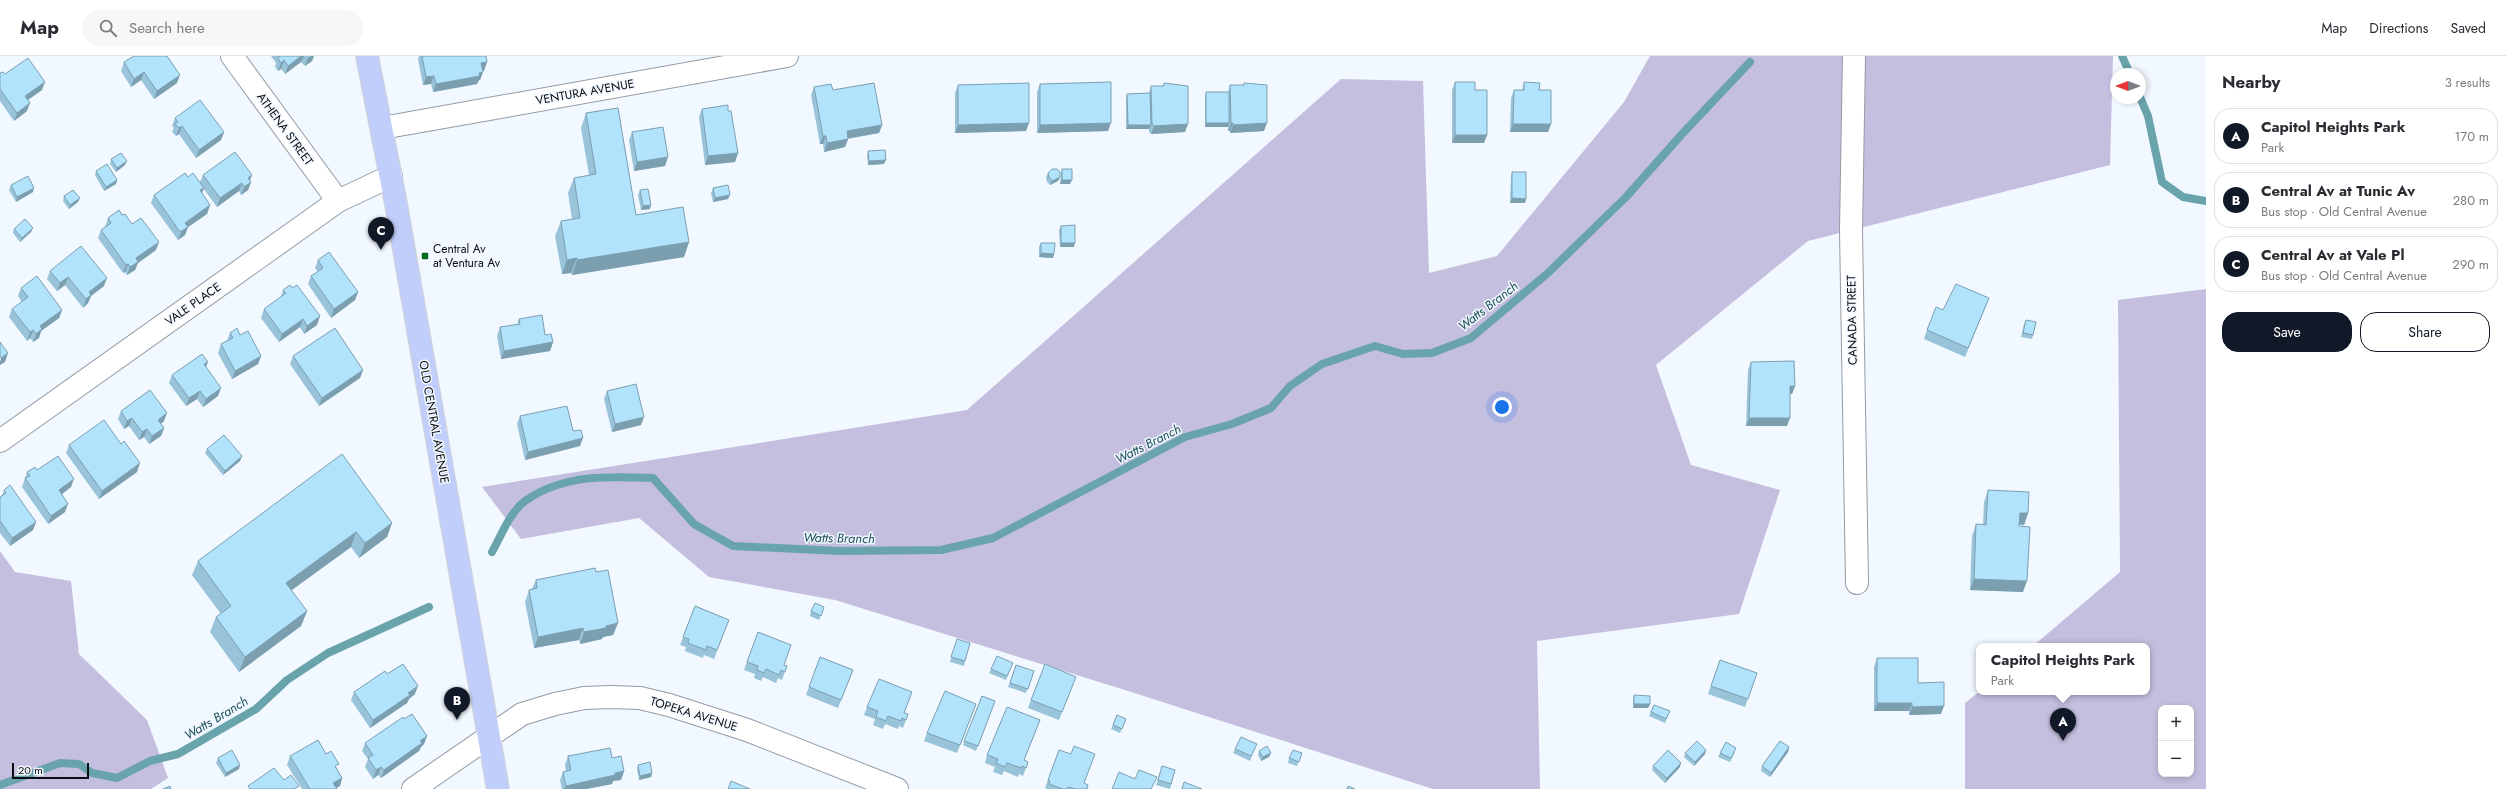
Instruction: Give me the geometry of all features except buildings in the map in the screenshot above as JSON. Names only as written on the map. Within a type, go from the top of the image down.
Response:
[{"type":"main road","name":"OLD CENTRAL AVENUE","points":[[367,56],[391,176],[498,789]]},
{"type":"street","name":"ATHENA STREET","points":[[232,56],[338,201]]},
{"type":"street","name":"VENTURA AVENUE","points":[[382,128],[787,56]]},
{"type":"street","name":"CANADA STREET","points":[[1854,56],[1851,230],[1857,584]]},
{"type":"street","name":"VALE PLACE","points":[[0,441],[338,201],[391,176]]},
{"type":"street","name":"TOPEKA AVENUE","points":[[413,789],[522,714],[554,704],[584,698],[640,698],[669,705],[747,730],[897,789]]},
{"type":"shaded area","points":[[1650,56],[2113,56],[2113,68],[2110,68],[2110,104],[2112,104],[2110,165],[1808,241],[1656,365],[1691,465],[1780,490],[1739,614],[1537,641],[1540,789],[1433,789],[1125,690],[835,600],[709,577],[639,518],[521,539],[482,487],[967,410],[1341,79],[1423,81],[1429,273],[1497,256],[1624,102]]},
{"type":"shaded area","points":[[2206,289],[2206,789],[1965,789],[1965,703],[1976,694],[2150,695],[2150,643],[2037,643],[2120,572],[2118,300]]},
{"type":"shaded area","points":[[0,551],[15,572],[71,581],[79,654],[147,720],[168,778],[151,789],[0,789]]},
{"type":"waterway","name":"Watts Branch","points":[[2122,56],[2127,68]]},
{"type":"waterway","name":"Watts Branch","points":[[492,552],[510,518],[525,501],[540,492],[571,481],[603,477],[653,478],[694,524],[733,546],[839,551],[941,550],[993,538],[1185,437],[1232,424],[1271,408],[1290,386],[1322,364],[1375,346],[1403,354],[1432,353],[1471,338],[1549,272],[1626,197],[1683,133],[1750,62]]},
{"type":"waterway","name":"Watts Branch","points":[[2143,104],[2148,116],[2162,182],[2183,197],[2206,201]]},
{"type":"waterway","name":"Watts Branch","points":[[0,785],[60,763],[79,764],[92,773],[117,778],[150,761],[178,754],[256,709],[287,680],[328,653],[429,607]]},
{"type":"place","name":"Central Av at Vale Pl","points":[[381,250]]},
{"type":"place","name":"Central Av at Ventura Av","points":[[425,256]]},
{"type":"place","name":"Central Av at Tunic Av","points":[[457,720]]},
{"type":"place","name":"Capitol Heights Park","points":[[2063,741]]}]
